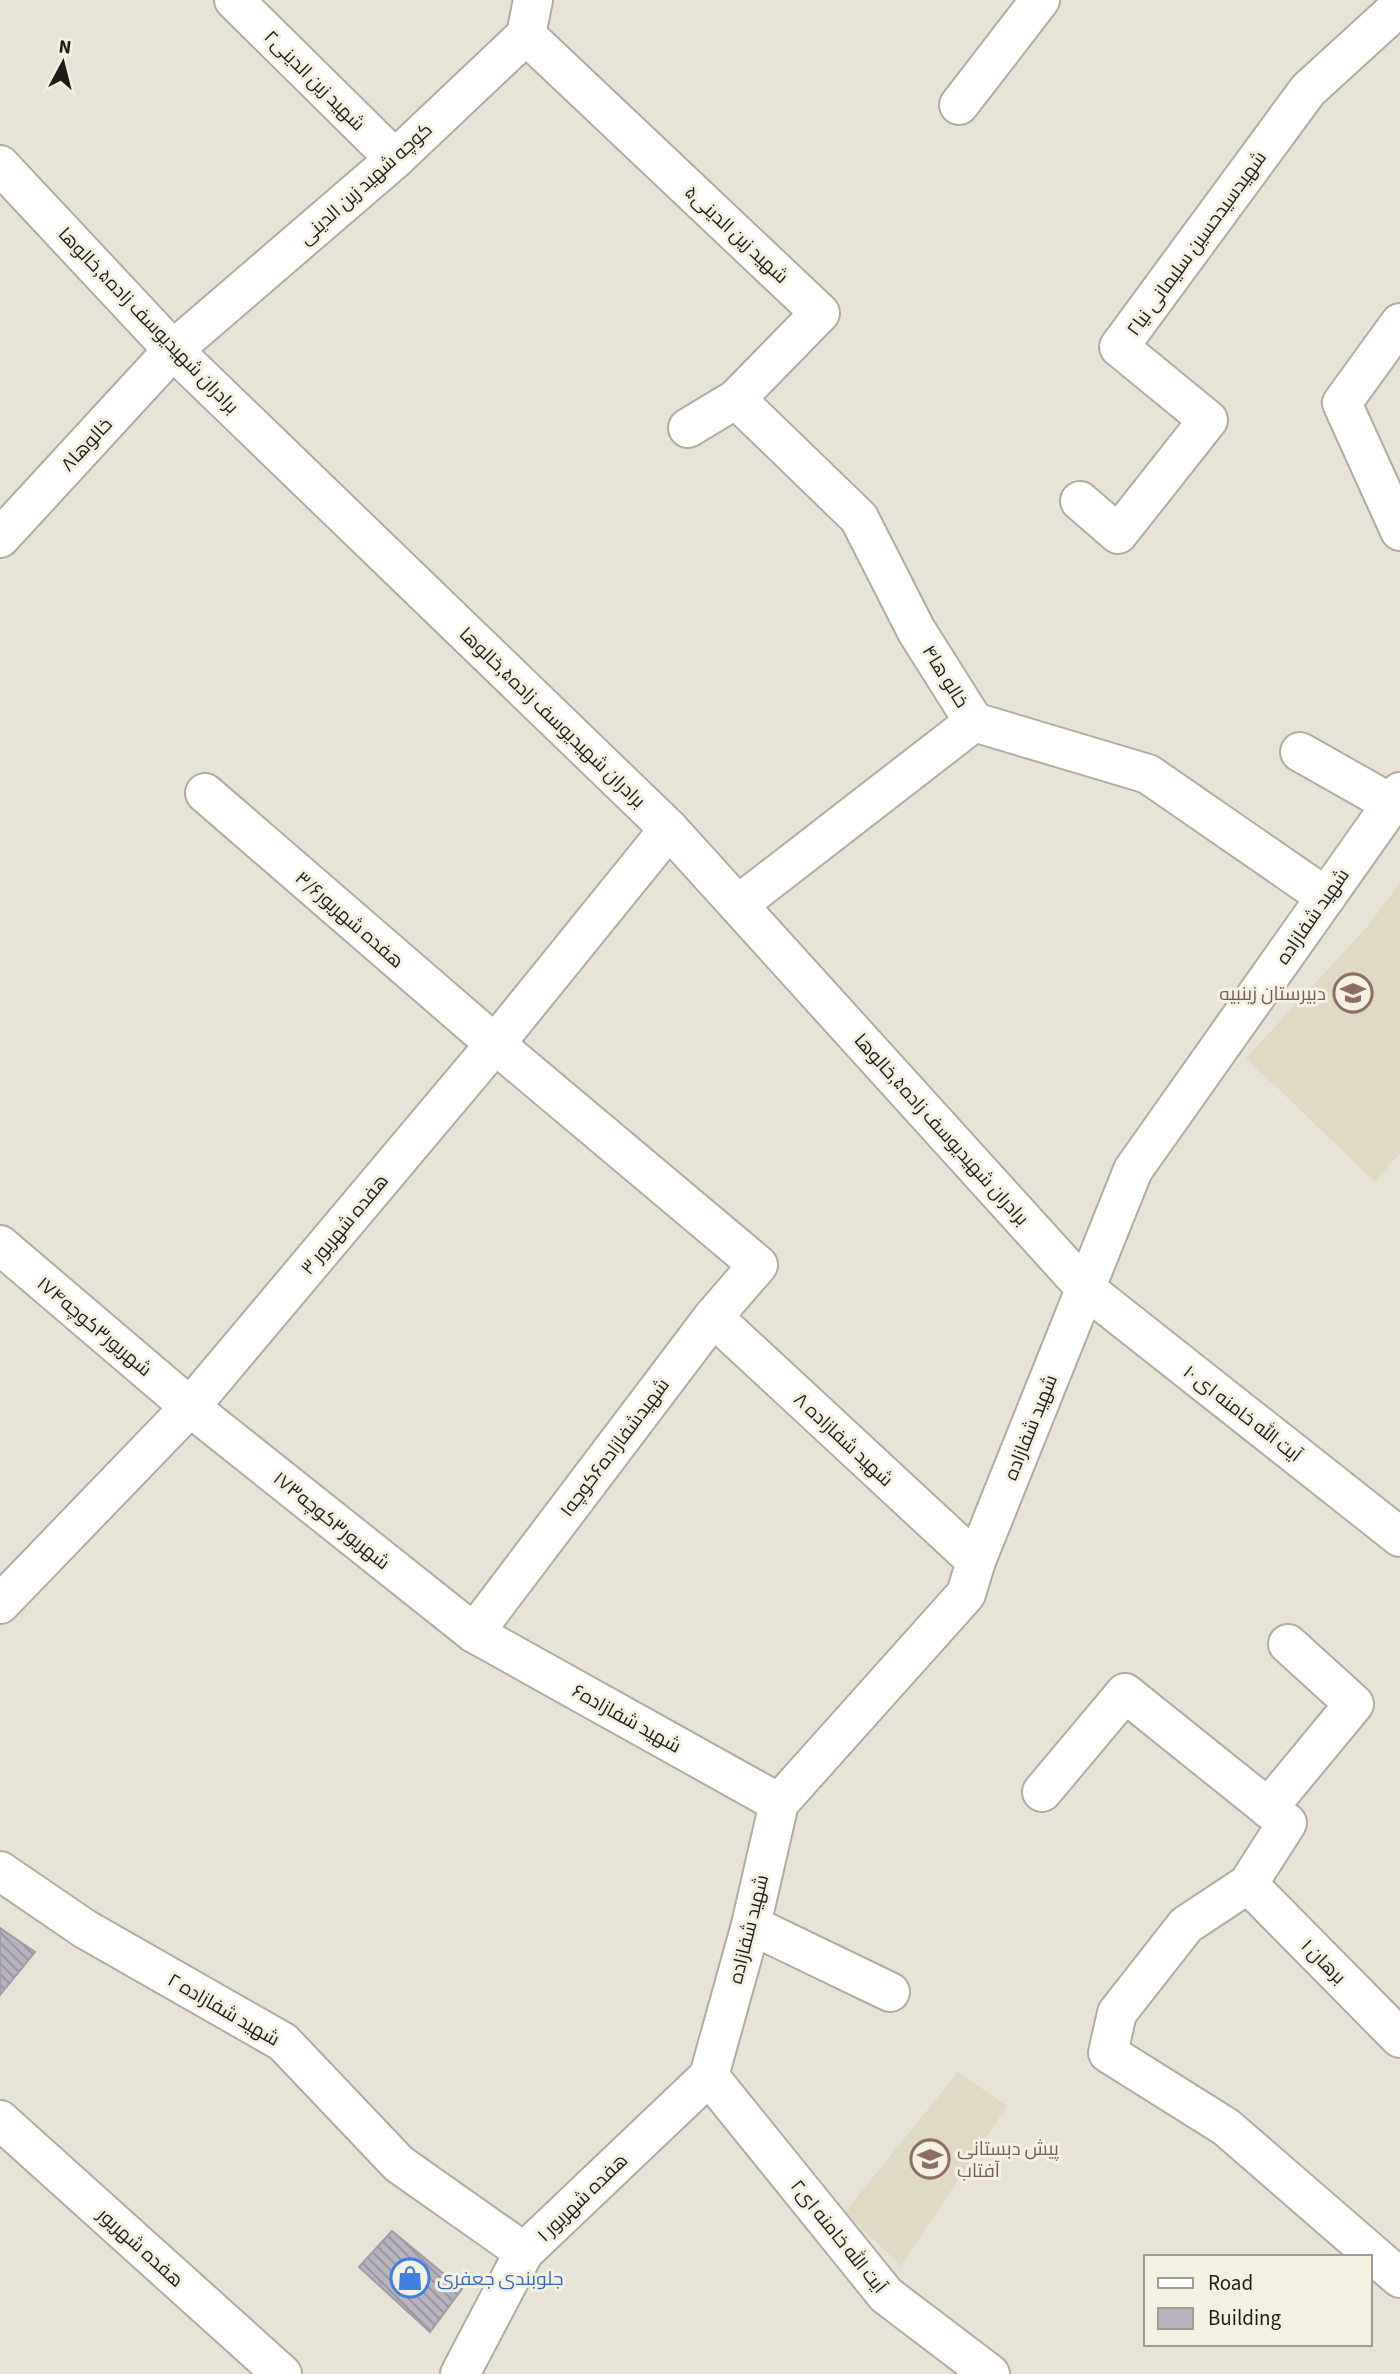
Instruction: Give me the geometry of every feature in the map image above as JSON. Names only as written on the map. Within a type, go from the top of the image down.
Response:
[{"type":"street","name":"شهید زین الدینی۲","points":[[234,0],[395,159]]},
{"type":"street","points":[[959,106],[1040,0]]},
{"type":"street","name":"شهیدسیدحسین سلیمانی نیا۲","points":[[1080,501],[1118,534],[1208,420],[1119,347],[1308,90],[1400,6]]},
{"type":"street","name":"کوچه شهید زین الدینی","points":[[173,350],[395,159],[530,17]]},
{"type":"street","name":"شهید زین الدینی۵","points":[[530,17],[820,313],[736,399],[688,428]]},
{"type":"street","name":"برادران شهیدیوسف زاده۵,خالوها","points":[[0,165],[173,350],[669,829],[1086,1289]]},
{"type":"street","points":[[1400,323],[1342,403],[1400,531]]},
{"type":"street","name":"خالوها۸","points":[[0,538],[173,350]]},
{"type":"street","name":"خالو ها۴","points":[[736,399],[859,518],[916,630],[974,722],[738,904]]},
{"type":"street","points":[[974,722],[1148,774],[1326,897]]},
{"type":"street","points":[[1300,752],[1396,798]]},
{"type":"street","name":"هفده شهریور۳/۶","points":[[205,793],[495,1044],[758,1265]]},
{"type":"street","name":"شهید شفازاده","points":[[709,2076],[751,1925],[779,1803],[966,1594],[976,1561],[1133,1170],[1396,798]]},
{"type":"street","name":"هفده شهریور ۳","points":[[0,1604],[191,1407],[495,1044],[669,829]]},
{"type":"street","name":"۱۷شهریور۳کوچه۴","points":[[0,1245],[191,1407]]},
{"type":"street","name":"شهیدشفازاده۶کوچه۱","points":[[474,1633],[713,1317],[758,1265]]},
{"type":"street","name":"آیت الله خامنه ای ۱۰","points":[[1086,1289],[1400,1538]]},
{"type":"street","name":"شهید شفازاده ۸","points":[[713,1317],[976,1561]]},
{"type":"street","name":"۱۷شهریور۳کوچه۳","points":[[191,1407],[474,1633]]},
{"type":"street","name":"شهید شفازاده۶","points":[[474,1633],[779,1803]]},
{"type":"street","points":[[1268,1808],[1354,1704],[1289,1644]]},
{"type":"street","points":[[1042,1793],[1125,1693],[1287,1823],[1248,1884],[1186,1925],[1116,2013],[1108,2053],[1226,2127],[1400,2278]]},
{"type":"street","name":"شهید شفازاده ۲","points":[[0,1871],[85,1929],[284,2042],[399,2164],[524,2252]]},
{"type":"street","name":"برهان ۱","points":[[1248,1884],[1400,2038]]},
{"type":"street","points":[[751,1925],[890,1992]]},
{"type":"street","name":"هفده شهریور ۱","points":[[460,2374],[524,2252],[709,2076]]},
{"type":"street","name":"آیت الله خامنه ای۲","points":[[709,2076],[886,2295],[990,2374]]},
{"type":"street","name":"هفده شهریور","points":[[0,2120],[282,2374]]},
{"type":"shaded area","name":"دبیرستان زینبیه","points":[[1400,883],[1400,1153],[1375,1182],[1246,1058],[1366,928]]},
{"type":"shaded area","name":"پیش دبستانی آفتاب","points":[[958,2072],[1007,2106],[901,2266],[845,2212]]},
{"type":"building","points":[[0,1928],[35,1952],[0,1995]]},
{"type":"building","name":"جلوبندی جعفری","points":[[392,2231],[462,2289],[430,2332],[359,2267]]},
{"type":"place","name":"دبیرستان زینبیه","points":[[1353,993]]},
{"type":"place","name":"پیش دبستانی آفتاب","points":[[930,2159]]},
{"type":"place","name":"جلوبندی جعفری","points":[[410,2278]]}]
